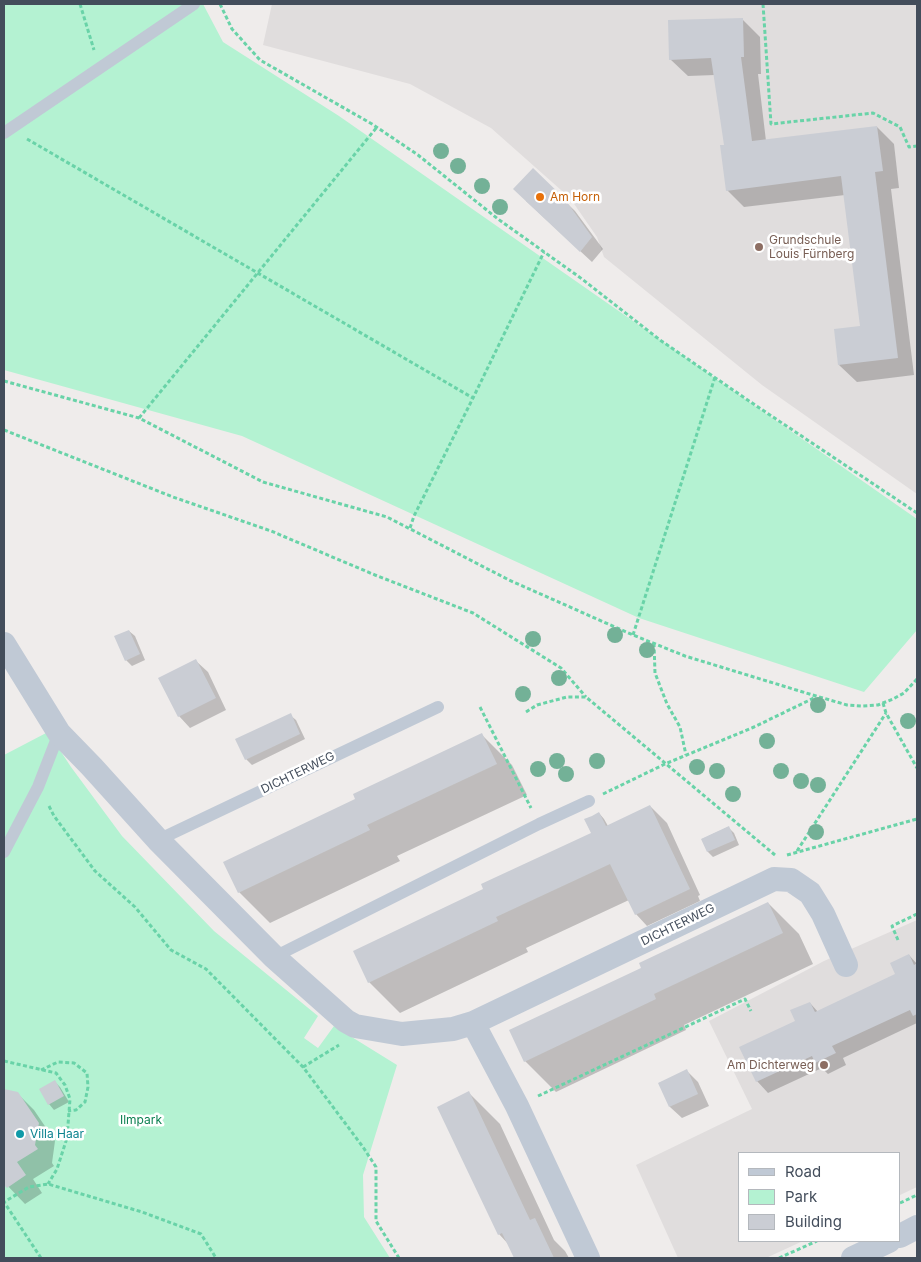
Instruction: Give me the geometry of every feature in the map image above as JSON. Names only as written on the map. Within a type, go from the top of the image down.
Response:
[{"type":"street","name":"DICHTERWEG","points":[[4,644],[59,733],[158,840],[274,957],[346,1021],[355,1026],[402,1034],[453,1029],[473,1023],[774,879],[791,880],[810,892],[823,914],[846,965]]},
{"type":"street","points":[[473,1023],[517,1106],[588,1258]]},
{"type":"street","points":[[901,1236],[917,1228]]},
{"type":"street","points":[[853,1258],[887,1242]]},
{"type":"lane","points":[[8,130],[194,4]]},
{"type":"lane","name":"DICHTERWEG","points":[[158,840],[438,706]]},
{"type":"lane","points":[[4,852],[38,787],[59,733]]},
{"type":"lane","points":[[274,957],[539,824],[589,801]]},
{"type":"path","points":[[80,4],[88,34],[102,66]]},
{"type":"path","points":[[220,4],[232,30],[260,60],[377,127],[418,154],[498,219],[582,279],[660,340],[917,512]]},
{"type":"path","points":[[763,4],[772,124],[873,113],[900,127],[909,147],[917,146]]},
{"type":"path","points":[[139,418],[259,274],[377,127]]},
{"type":"path","points":[[8,130],[22,136],[473,398]]},
{"type":"path","points":[[410,528],[414,516],[544,252]]},
{"type":"path","points":[[633,635],[715,377]]},
{"type":"path","points":[[4,381],[139,418],[263,482],[387,517],[509,580],[685,656],[816,696],[862,706],[882,702],[904,693],[917,679]]},
{"type":"path","points":[[4,430],[173,497],[271,530],[375,575],[473,613],[561,668],[586,697],[777,857]]},
{"type":"path","points":[[654,643],[655,673],[667,704],[680,727],[686,755]]},
{"type":"path","points":[[589,801],[665,764],[754,726],[816,696]]},
{"type":"path","points":[[526,712],[537,704],[567,697],[586,697]]},
{"type":"path","points":[[882,702],[886,713],[917,768]]},
{"type":"path","points":[[480,706],[539,824]]},
{"type":"path","points":[[796,852],[886,713]]},
{"type":"path","points":[[38,787],[54,816],[95,871],[135,907],[171,950],[206,969],[304,1067],[364,1148],[376,1168],[376,1221],[399,1258]]},
{"type":"path","points":[[787,855],[917,819]]},
{"type":"path","points":[[898,940],[892,926],[917,914]]},
{"type":"path","points":[[517,1106],[745,999],[752,1011]]},
{"type":"path","points":[[304,1067],[342,1044]]},
{"type":"path","points":[[4,1061],[56,1073],[65,1084],[70,1098],[67,1138],[58,1170],[48,1184]]},
{"type":"path","points":[[40,1070],[58,1062],[74,1063],[87,1073],[88,1087],[85,1102],[76,1110],[68,1111]]},
{"type":"path","points":[[41,1258],[4,1202],[29,1187],[48,1184],[142,1212],[201,1234],[216,1258]]},
{"type":"path","points":[[901,1202],[917,1194]]},
{"type":"path","points":[[779,1258],[815,1242]]},
{"type":"shaded area","name":"Grundschule Louis Fürnberg","points":[[272,4],[917,4],[917,494],[762,385],[604,257],[597,237],[570,198],[491,128],[410,84],[263,45]]},
{"type":"shaded area","name":"Am Dichterweg","points":[[917,920],[917,1187],[901,1195],[901,1152],[738,1152],[738,1242],[801,1242],[766,1258],[678,1258],[636,1165],[752,1109],[709,1021],[824,961]]},
{"type":"green space","points":[[4,4],[203,4],[223,42],[339,116],[917,519],[917,630],[864,692],[639,618],[242,436],[4,370]]},
{"type":"green space","name":"Ilmpark","points":[[48,732],[71,767],[122,836],[214,931],[318,1016],[304,1038],[318,1048],[334,1026],[397,1065],[363,1175],[364,1217],[390,1258],[4,1258],[4,755]]},
{"type":"building","points":[[743,18],[744,57],[741,57],[752,141],[877,126],[883,171],[875,172],[898,358],[838,365],[834,329],[860,326],[841,176],[726,191],[720,145],[724,145],[711,58],[669,60],[668,20]]},
{"type":"building","points":[[533,168],[564,198],[592,237],[580,252],[513,189]]},
{"type":"building","points":[[129,630],[140,654],[125,661],[114,636]]},
{"type":"building","points":[[196,659],[216,698],[178,717],[158,678]]},
{"type":"building","points":[[291,713],[300,734],[245,760],[235,739]]},
{"type":"building","points":[[482,733],[497,764],[367,825],[370,830],[238,893],[223,862],[355,799],[353,794]]},
{"type":"building","points":[[650,805],[690,889],[635,915],[610,864],[496,917],[498,921],[368,983],[353,951],[483,889],[481,884],[591,833],[584,819],[599,812],[606,826]]},
{"type":"building","points":[[729,826],[735,840],[707,852],[701,839]]},
{"type":"building","points":[[768,902],[783,933],[654,994],[656,999],[524,1062],[509,1030],[641,968],[639,963]]},
{"type":"building","points":[[909,954],[914,965],[917,963],[917,1014],[913,1016],[910,1010],[832,1046],[836,1053],[815,1063],[812,1056],[756,1082],[739,1047],[795,1021],[790,1010],[810,1002],[815,1012],[895,974],[890,963]]},
{"type":"building","points":[[687,1069],[698,1094],[669,1107],[658,1083]]},
{"type":"building","points":[[55,1080],[64,1096],[48,1105],[39,1089]]},
{"type":"building","name":"Villa Haar","points":[[4,1089],[18,1092],[39,1123],[35,1145],[38,1149],[17,1162],[26,1175],[7,1188],[4,1185]]},
{"type":"building","points":[[469,1091],[530,1220],[535,1218],[554,1258],[514,1258],[502,1233],[498,1235],[437,1107]]},
{"type":"place","name":"Am Horn","points":[[540,197]]},
{"type":"place","name":"Grundschule Louis Fürnberg","points":[[759,247]]},
{"type":"place","name":"Am Dichterweg","points":[[824,1065]]},
{"type":"place","name":"Villa Haar","points":[[20,1134]]}]
